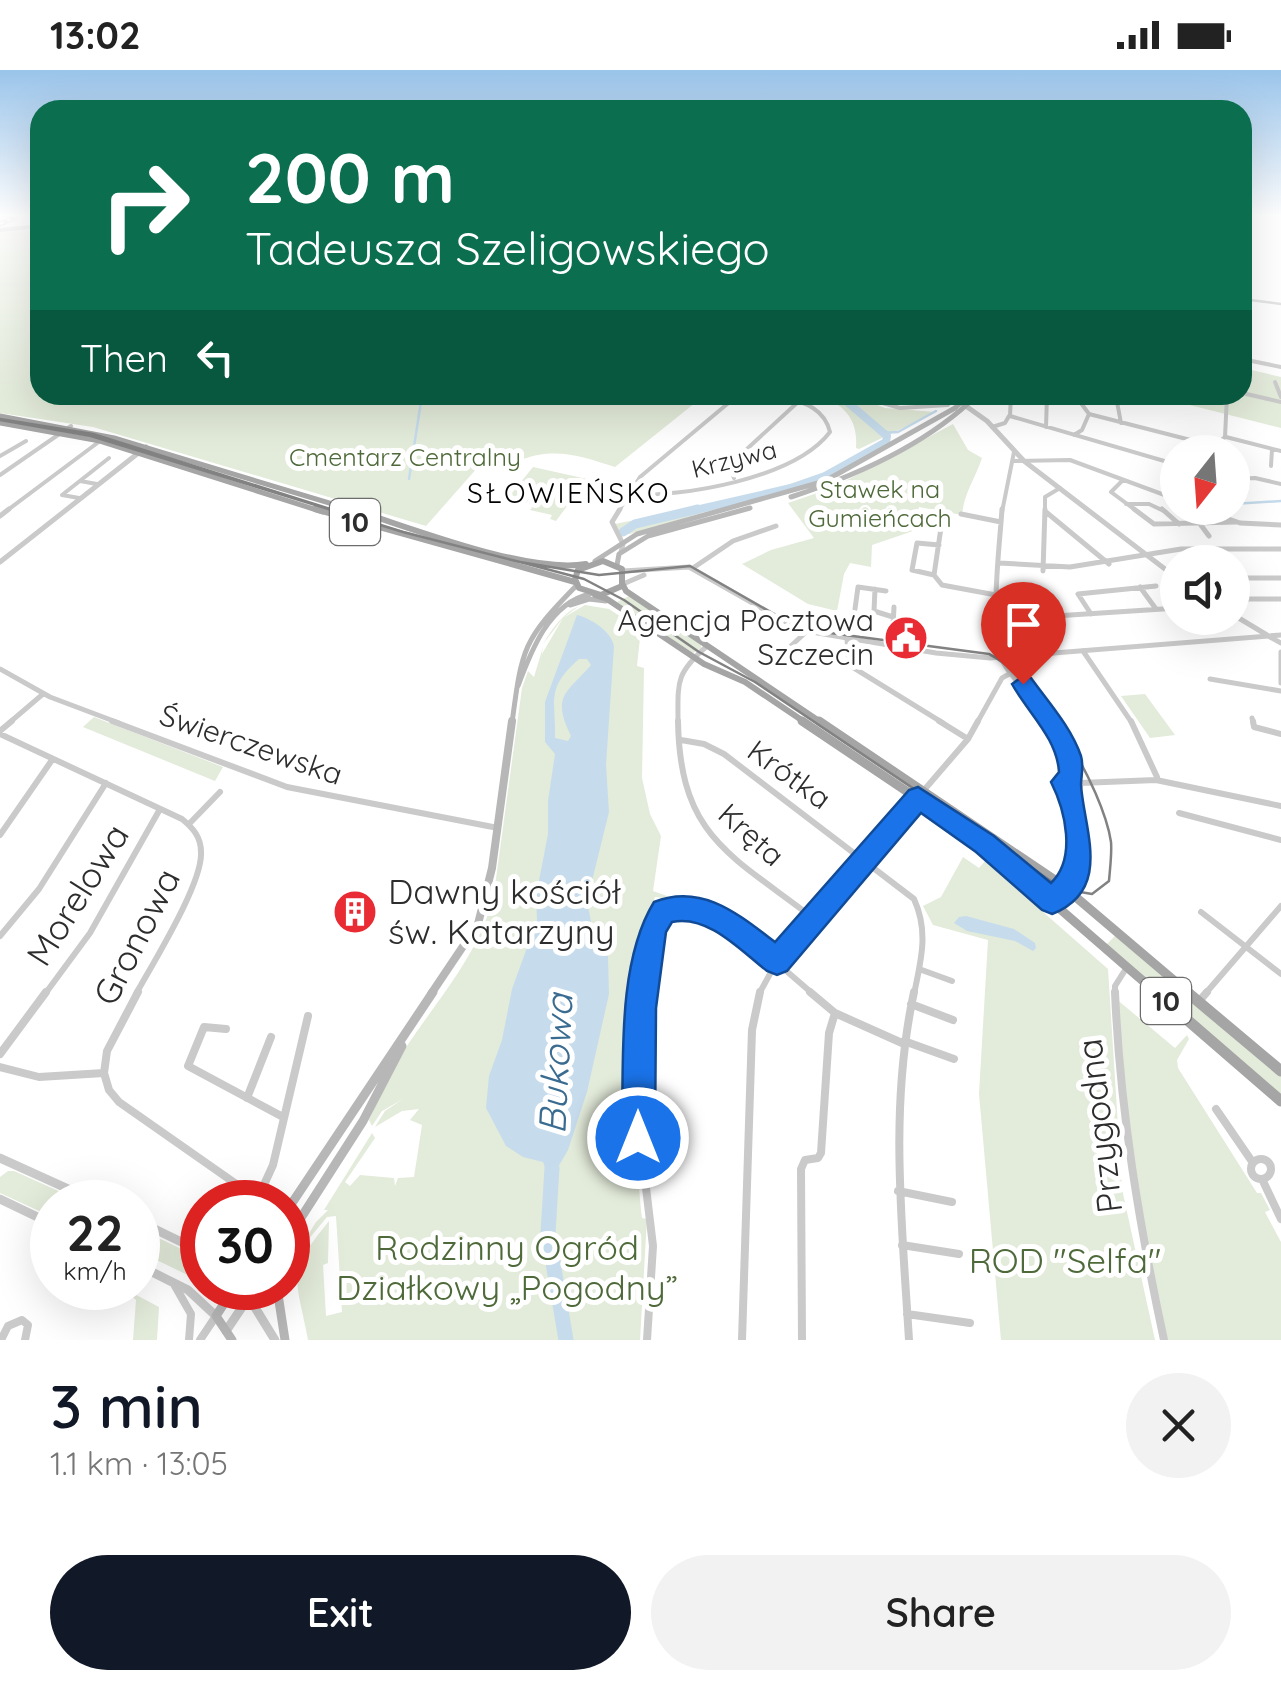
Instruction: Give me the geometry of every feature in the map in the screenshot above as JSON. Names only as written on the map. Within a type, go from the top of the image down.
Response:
[{"type":"main road","points":[[310,1204],[364,1122],[429,1002],[481,917],[498,828],[521,657],[532,632],[576,584],[577,572],[622,541],[819,483],[963,406]]},
{"type":"main road","points":[[514,696],[538,640],[560,611],[578,596],[612,593],[623,584],[615,559],[621,552],[648,536],[820,488],[963,406]]},
{"type":"main road","name":"10","points":[[0,419],[71,426],[412,529],[537,562],[620,568]]},
{"type":"main road","name":"10","points":[[0,419],[100,442],[342,518],[576,584],[616,605],[694,658],[746,682],[1065,888],[1281,1071]]},
{"type":"main road","name":"10","points":[[623,584],[626,592],[921,794],[985,844],[1281,1101]]},
{"type":"main road","points":[[560,611],[591,599],[616,605]]},
{"type":"main road","points":[[306,1180],[429,1002]]},
{"type":"main road","points":[[220,1310],[216,1316],[226,1337]]},
{"type":"main road","points":[[280,1310],[285,1340]]},
{"type":"street","points":[[1252,299],[1281,304]]},
{"type":"street","points":[[1252,361],[1281,367]]},
{"type":"street","points":[[1252,396],[1281,399],[1275,382]]},
{"type":"street","points":[[621,552],[622,541],[612,522],[626,496],[647,471],[726,405]]},
{"type":"street","points":[[734,478],[730,469],[734,461],[795,405]]},
{"type":"street","name":"Krzywa","points":[[626,496],[644,497],[790,464],[827,442],[830,430],[826,418],[803,405]]},
{"type":"street","points":[[890,405],[948,405]]},
{"type":"street","points":[[992,427],[1004,424],[1010,416],[1011,405]]},
{"type":"street","points":[[1046,426],[1047,405]]},
{"type":"street","points":[[1082,405],[1088,414],[1170,435]]},
{"type":"street","points":[[1118,405],[1121,423]]},
{"type":"street","points":[[1225,435],[1227,405]]},
{"type":"street","points":[[963,406],[992,427],[1024,462],[1160,566]]},
{"type":"street","points":[[1074,435],[1081,432],[1088,414]]},
{"type":"street","points":[[1010,416],[1160,460]]},
{"type":"street","points":[[0,476],[71,426]]},
{"type":"street","points":[[0,456],[26,441]]},
{"type":"street","points":[[0,516],[100,442]]},
{"type":"street","points":[[1250,443],[1281,451]]},
{"type":"street","points":[[0,562],[146,447]]},
{"type":"street","points":[[1271,466],[1272,449]]},
{"type":"street","points":[[1014,450],[1001,522],[996,595],[1002,656],[1011,674],[1030,692],[1062,738],[1072,778]]},
{"type":"street","points":[[10,452],[29,456]]},
{"type":"street","points":[[80,498],[62,494],[109,458]]},
{"type":"street","points":[[1014,461],[1070,460],[1160,494]]},
{"type":"street","points":[[1010,471],[1024,462]]},
{"type":"street","points":[[1250,478],[1281,484]]},
{"type":"street","points":[[1122,480],[1111,492],[1152,524],[1160,524]]},
{"type":"street","points":[[80,481],[97,484]]},
{"type":"street","points":[[1044,571],[1046,494],[1060,488]]},
{"type":"street","points":[[1126,504],[1143,502],[1160,509]]},
{"type":"street","points":[[1044,510],[1108,564]]},
{"type":"street","points":[[342,518],[351,511]]},
{"type":"street","points":[[961,514],[1001,522]]},
{"type":"street","points":[[934,575],[942,521]]},
{"type":"street","points":[[1250,523],[1281,526]]},
{"type":"street","points":[[1201,525],[1209,536]]},
{"type":"street","points":[[694,568],[740,537],[776,526]]},
{"type":"street","points":[[405,536],[412,529]]},
{"type":"street","points":[[938,546],[917,543],[912,568],[934,575],[942,585],[996,595]]},
{"type":"street","points":[[1250,549],[1281,549]]},
{"type":"street","points":[[998,563],[1044,571],[1160,554]]},
{"type":"street","points":[[620,568],[694,568],[783,623],[806,632],[936,653],[1002,656],[1268,636],[1281,639]]},
{"type":"street","points":[[623,584],[664,568]]},
{"type":"street","points":[[1250,579],[1281,578]]},
{"type":"street","points":[[1091,614],[1078,594],[1156,586]]},
{"type":"street","points":[[854,609],[858,587],[886,591]]},
{"type":"street","points":[[1140,587],[1157,609]]},
{"type":"street","points":[[875,589],[874,611],[894,617]]},
{"type":"street","points":[[1250,598],[1281,599]]},
{"type":"street","points":[[892,645],[894,607]]},
{"type":"street","points":[[1054,653],[1053,618],[1160,609]]},
{"type":"street","points":[[1250,625],[1268,636]]},
{"type":"street","points":[[778,658],[806,632]]},
{"type":"street","points":[[847,639],[849,665],[968,739]]},
{"type":"street","points":[[694,658],[708,646]]},
{"type":"street","points":[[1083,650],[1130,718],[1157,778]]},
{"type":"street","points":[[1281,652],[1281,683]]},
{"type":"street","name":"Kręta","points":[[694,658],[678,678],[685,790],[702,824],[814,918]]},
{"type":"street","name":"Świerczewska","points":[[0,669],[43,694],[287,788],[498,828]]},
{"type":"street","points":[[742,1340],[752,1025],[761,988],[776,962],[968,739],[1002,679],[1011,674]]},
{"type":"street","points":[[1210,680],[1231,680],[1281,691]]},
{"type":"street","points":[[43,694],[0,733],[189,824],[220,792]]},
{"type":"street","points":[[1252,718],[1254,727],[1281,734]]},
{"type":"street","name":"Krótka","points":[[681,740],[704,744],[724,754],[903,887],[920,909],[926,936],[904,1042],[898,1191],[908,1340]]},
{"type":"street","points":[[0,836],[53,758]]},
{"type":"street","points":[[1072,778],[1080,783],[1157,778],[1281,806]]},
{"type":"street","points":[[1052,901],[1076,876],[1080,858],[1071,790],[1063,782],[1072,778]]},
{"type":"street","points":[[0,936],[39,889],[106,783]]},
{"type":"street","points":[[1071,790],[1079,790],[1080,783]]},
{"type":"street","name":"Morelowa","points":[[0,1054],[94,926],[160,808]]},
{"type":"street","points":[[1179,813],[1281,840]]},
{"type":"street","name":"Gronowa","points":[[104,1073],[110,1044],[199,871],[201,843],[189,824]]},
{"type":"street","points":[[1200,1002],[1281,906]]},
{"type":"street","points":[[646,1340],[653,1236],[640,1150],[640,1015],[654,925],[667,909],[690,908],[728,922],[834,1013],[954,1059]]},
{"type":"street","points":[[1200,912],[1281,974]]},
{"type":"street","name":"Przygodna","points":[[1128,967],[1115,986],[1120,1088],[1139,1223],[1164,1340]]},
{"type":"street","points":[[920,969],[952,981]]},
{"type":"street","points":[[912,1004],[953,1020]]},
{"type":"street","points":[[802,1340],[801,1169],[805,1160],[818,1158],[821,1153],[834,1013]]},
{"type":"street","points":[[267,1180],[308,1016]]},
{"type":"street","points":[[226,1029],[204,1027],[188,1066],[285,1118]]},
{"type":"street","points":[[247,1098],[271,1037]]},
{"type":"street","points":[[1,1070],[32,1077],[104,1073],[115,1098],[230,1180]]},
{"type":"street","points":[[1216,1110],[1251,1160],[1253,1172],[1262,1179],[1281,1220]]},
{"type":"street","points":[[0,1158],[48,1180]]},
{"type":"street","points":[[1251,1160],[1261,1159],[1270,1168],[1271,1178],[1262,1179]]},
{"type":"street","points":[[898,1191],[952,1202]]},
{"type":"street","points":[[0,1199],[30,1213]]},
{"type":"street","points":[[902,1246],[959,1254]]},
{"type":"street","points":[[160,1276],[193,1293],[216,1316],[200,1340]]},
{"type":"street","points":[[169,1280],[187,1302],[191,1316],[189,1340]]},
{"type":"street","points":[[226,1337],[239,1310]]},
{"type":"street","points":[[259,1310],[274,1340]]},
{"type":"street","points":[[907,1314],[970,1323]]},
{"type":"street","points":[[1,1338],[8,1326],[22,1320],[28,1325],[25,1340]]},
{"type":"green space","name":"Cmentarz Centralny","points":[[0,276],[30,276],[30,405],[692,405],[615,467],[577,456],[548,454],[497,468],[478,467],[426,526],[93,427],[0,413]]},
{"type":"green space","points":[[1252,370],[1281,377],[1281,428],[1190,405],[1252,405]]},
{"type":"green space","points":[[838,405],[936,412],[859,449],[849,416]]},
{"type":"green space","name":"Stawek na Gumieńcach","points":[[953,424],[968,450],[982,458],[962,515],[919,507],[913,531],[872,545],[871,567],[850,563],[837,611],[808,604],[742,564],[771,550],[814,538],[788,503],[832,488]]},
{"type":"green space","points":[[533,467],[587,479],[556,521],[550,519],[552,515],[530,510],[534,505],[529,503],[534,497],[553,499],[533,494],[526,503],[508,498]]},
{"type":"green space","points":[[826,472],[832,475],[630,534],[620,534],[615,524],[757,495]]},
{"type":"green space","points":[[629,596],[701,644],[701,648],[693,653],[617,602]]},
{"type":"green space","name":"Rodzinny Ogród Działkowy „Pogodny”","points":[[585,605],[609,609],[647,634],[640,638],[637,666],[644,668],[642,778],[650,814],[661,836],[653,891],[667,896],[672,903],[664,906],[663,898],[655,897],[651,908],[658,911],[647,935],[636,1013],[637,1151],[642,1218],[647,1219],[640,1340],[308,1340],[302,1310],[310,1310],[310,1246],[329,1221],[328,1263],[323,1265],[326,1316],[342,1312],[336,1216],[327,1217],[310,1237],[310,1232],[328,1210],[324,1210],[372,1133],[375,1138],[345,1182],[350,1186],[360,1175],[394,1178],[395,1186],[398,1178],[414,1177],[422,1125],[410,1120],[419,1109],[402,1111],[375,1127],[385,1111],[403,1099],[382,1111],[372,1126],[369,1120],[400,1057],[469,955],[488,914],[522,688],[528,671],[534,677],[543,647],[535,696],[542,654],[563,618]]},
{"type":"green space","points":[[1145,694],[1175,735],[1150,738],[1121,696]]},
{"type":"green space","points":[[94,717],[223,767],[215,781],[83,727]]},
{"type":"green space","name":"ROD \"Selfa\"","points":[[963,857],[979,868],[985,861],[1108,969],[1122,1189],[1155,1340],[1001,1340],[979,1094],[988,940],[933,925],[923,906],[941,897]]},
{"type":"green space","points":[[1116,935],[1281,1076],[1281,1097],[1106,945]]},
{"type":"green space","points":[[1115,998],[1175,1048],[1187,1035],[1189,1039],[1177,1060],[1178,1068],[1257,1193],[1261,1193],[1270,1210],[1265,1212],[1281,1242],[1281,1340],[1165,1340],[1139,1223]]},
{"type":"green space","points":[[14,1171],[34,1180],[30,1180],[30,1207],[0,1193],[0,1177]]},
{"type":"green space","points":[[160,1239],[180,1248],[180,1271],[160,1262]]},
{"type":"green space","points":[[135,1310],[159,1310],[157,1340],[133,1340]]},
{"type":"water","points":[[577,615],[595,623],[609,635],[614,646],[606,765],[609,812],[587,901],[591,922],[608,956],[609,994],[587,1092],[568,1150],[550,1181],[543,1162],[523,1157],[506,1146],[486,1108],[489,1076],[502,1040],[512,989],[537,920],[536,896],[548,834],[555,754],[545,742],[545,702]],"holes":[[[579,659],[587,659],[591,665],[562,703],[571,736],[568,741],[555,738],[557,687],[568,669]]]},
{"type":"water","points":[[966,916],[1014,929],[1035,943],[1036,948],[1033,951],[1015,941],[967,931],[954,923]]},
{"type":"waterway","points":[[409,479],[420,405]]},
{"type":"waterway","name":"Bukowa","points":[[687,512],[791,488],[825,476],[886,442],[887,436],[851,405]]},
{"type":"waterway","points":[[882,433],[898,432],[936,411]]},
{"type":"waterway","points":[[1250,503],[1281,501]]},
{"type":"waterway","name":"Bukowa","points":[[623,532],[635,524],[698,509]]},
{"type":"waterway","name":"Bukowa","points":[[552,1168],[548,1233],[566,1340]]},
{"type":"tram line","points":[[0,419],[93,434],[403,532]]},
{"type":"tram line","points":[[0,420],[91,436],[403,532]]},
{"type":"tram line","points":[[403,532],[520,562]]},
{"type":"tram line","points":[[520,562],[599,575],[690,566],[800,629],[989,654],[1028,685],[1082,765],[1111,842],[1109,881],[1092,894],[1063,889],[755,682],[699,652],[624,600],[584,579],[520,562]]},
{"type":"place","name":"Agencja Pocztowa Szczecin","points":[[906,638]]},
{"type":"place","name":"Dawny kościół św. Katarzyny","points":[[355,912]]},
{"type":"district","name":"SŁOWIEŃSKO","points":[[569,493]]},
{"type":"route","points":[[638,1138],[641,1008],[653,929],[664,911],[685,906],[724,920],[777,961],[918,798],[985,844],[1052,901],[1070,883],[1080,858],[1071,790],[1063,782],[1072,778],[1070,760],[1062,738],[1023,684]]}]
